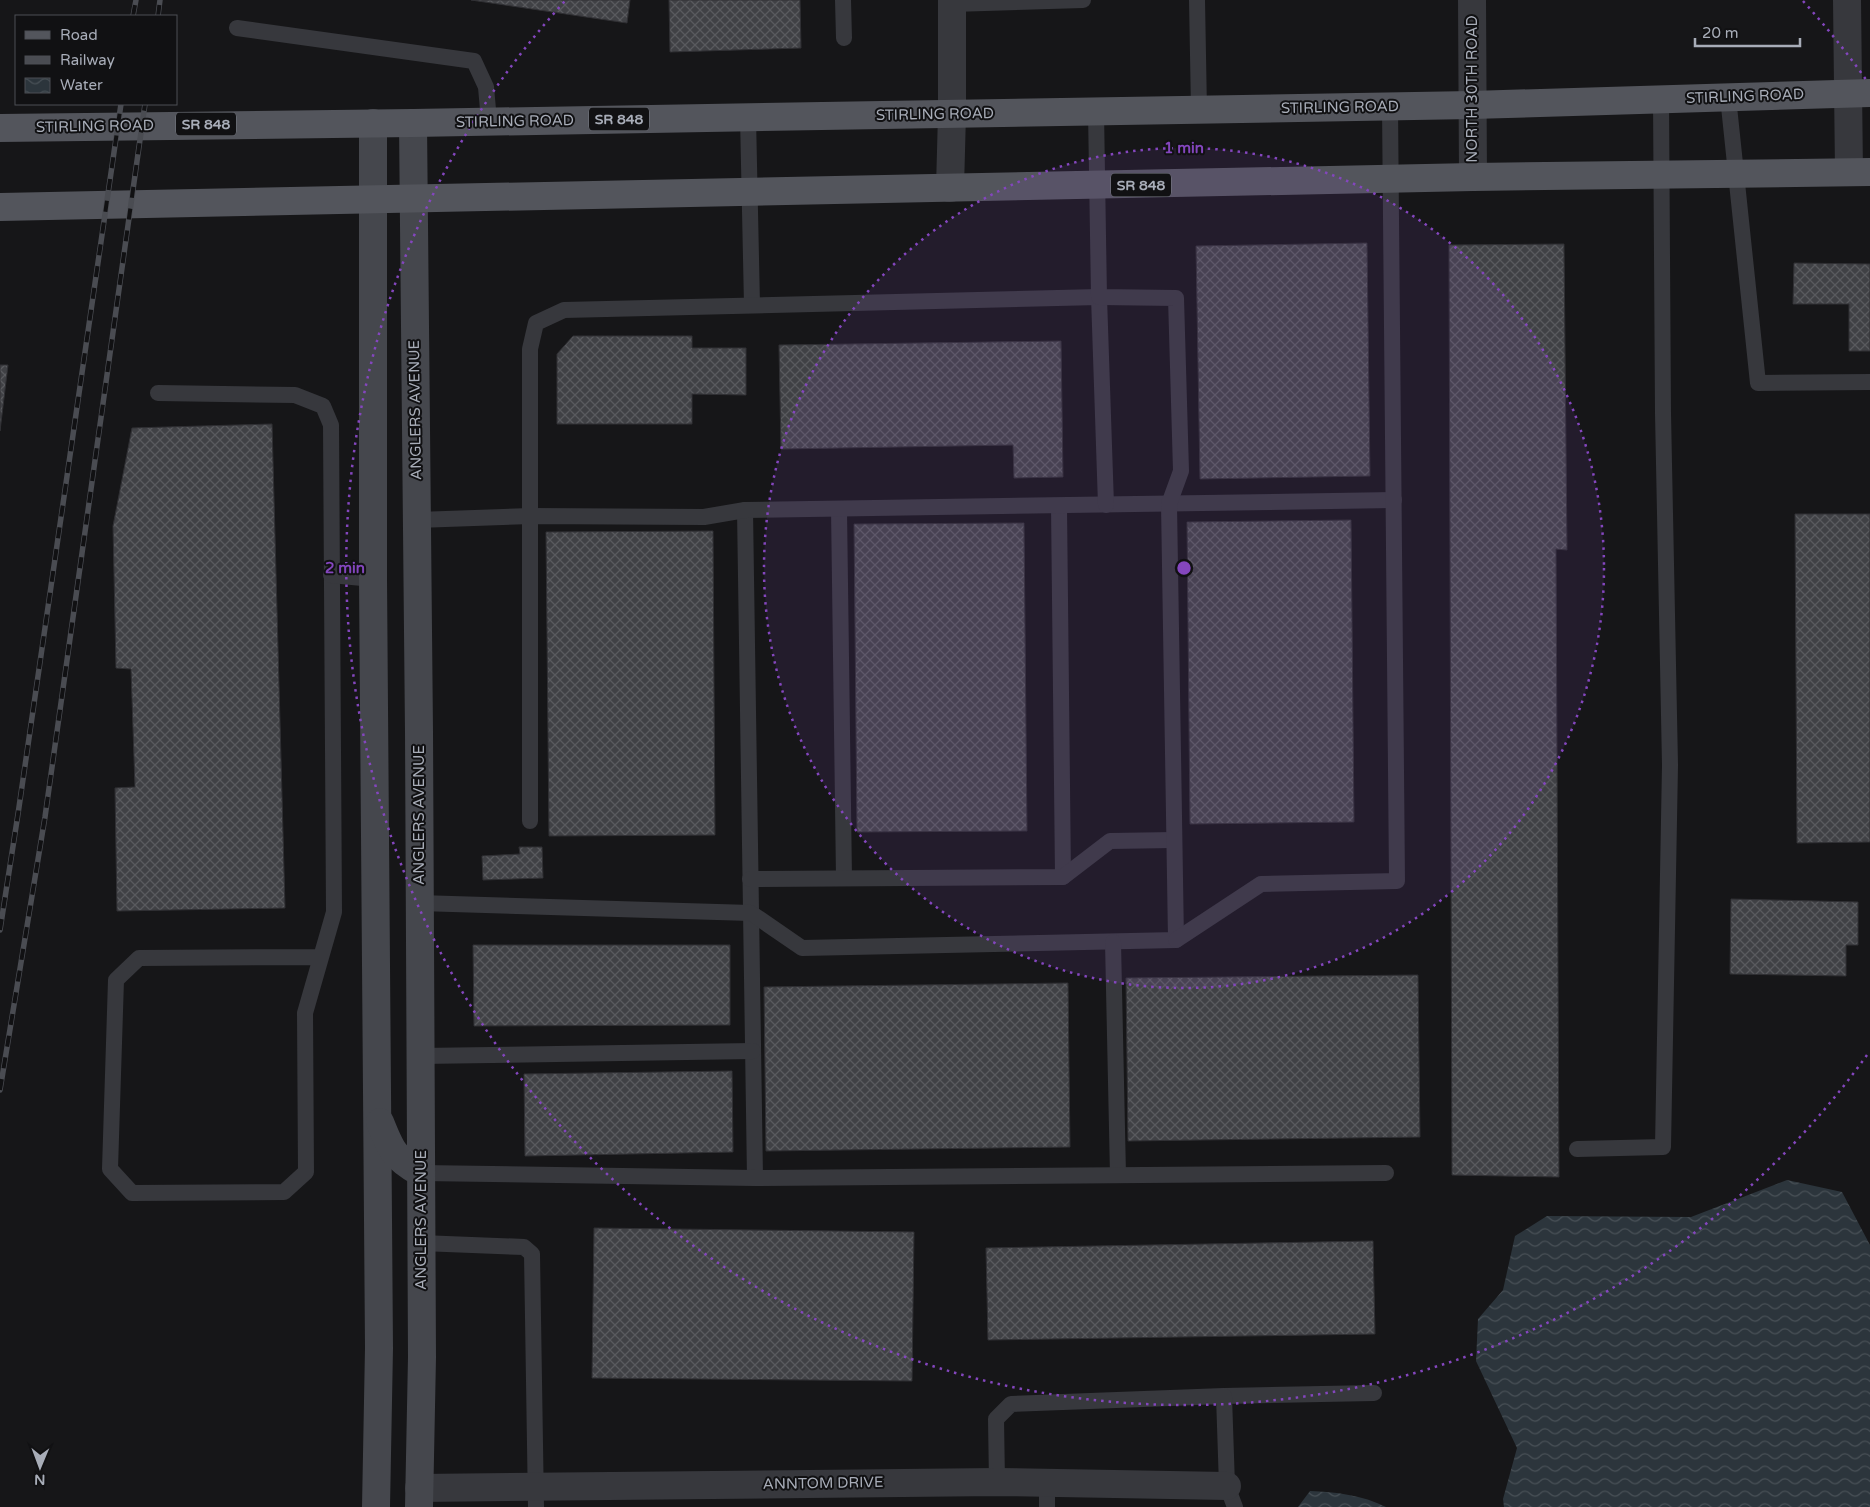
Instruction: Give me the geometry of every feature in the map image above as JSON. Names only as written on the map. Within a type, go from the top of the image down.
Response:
[{"type":"main road","name":"STIRLING ROAD","points":[[0,128],[1199,110],[1859,93]]},
{"type":"main road","name":"SR 848","points":[[0,207],[1473,177],[1860,172]]},
{"type":"street","name":"NORTH 30TH ROAD","points":[[1472,0],[1473,177]]},
{"type":"street","points":[[1847,0],[1859,93],[1860,172]]},
{"type":"street","points":[[950,188],[952,2]]},
{"type":"street","points":[[373,123],[373,579],[379,1348],[376,1507]]},
{"type":"street","name":"ANGLERS AVENUE","points":[[413,123],[422,1243],[419,1497]]},
{"type":"street","points":[[378,1116],[389,1144],[403,1163],[421,1173]]},
{"type":"street","name":"ANNTOM DRIVE","points":[[419,1497],[536,1496],[997,1482],[1047,1494],[1231,1497]]},
{"type":"lane","points":[[843,0],[844,38]]},
{"type":"lane","points":[[952,2],[1083,0]]},
{"type":"lane","points":[[1197,0],[1199,110]]},
{"type":"lane","points":[[237,28],[474,61],[486,87],[489,120]]},
{"type":"lane","points":[[1728,97],[1758,383],[1870,382]]},
{"type":"lane","points":[[1577,1149],[1663,1147],[1670,765],[1663,422],[1661,98]]},
{"type":"lane","points":[[419,903],[751,913],[802,948],[1113,942],[1176,940],[1261,884],[1397,881],[1390,106]]},
{"type":"lane","points":[[1096,111],[1099,297],[1106,505]]},
{"type":"lane","points":[[748,117],[752,305]]},
{"type":"lane","points":[[530,821],[530,349],[536,323],[564,310],[1099,297],[1176,298],[1181,471],[1169,504],[1176,940]]},
{"type":"lane","points":[[158,393],[295,395],[323,406],[331,425],[334,912],[305,1013],[306,1172],[284,1192],[132,1194],[110,1169],[116,980],[139,958],[321,957]]},
{"type":"lane","points":[[417,520],[531,516],[704,516],[745,510],[1394,500]]},
{"type":"lane","points":[[1058,506],[1063,877]]},
{"type":"lane","points":[[839,509],[844,878]]},
{"type":"lane","points":[[745,510],[755,1178]]},
{"type":"lane","points":[[331,574],[373,579]]},
{"type":"lane","points":[[750,879],[1063,877],[1110,842],[1174,840]]},
{"type":"lane","points":[[1113,942],[1118,1175]]},
{"type":"lane","points":[[420,1056],[753,1052]]},
{"type":"lane","points":[[421,1173],[755,1178],[1386,1173]]},
{"type":"lane","points":[[422,1243],[524,1247],[532,1254],[536,1496]]},
{"type":"lane","points":[[997,1482],[996,1419],[1011,1404],[1224,1396],[1374,1393]]},
{"type":"lane","points":[[1224,1396],[1231,1497]]},
{"type":"water","points":[[1787,1180],[1842,1192],[1870,1245],[1870,1507],[1504,1507],[1503,1499],[1517,1448],[1476,1361],[1478,1319],[1503,1290],[1515,1236],[1547,1216],[1691,1217]]},
{"type":"water","points":[[1310,1491],[1349,1495],[1386,1507],[1298,1507]]},
{"type":"building","points":[[471,0],[630,0],[627,23]]},
{"type":"building","points":[[669,0],[800,0],[801,48],[670,52]]},
{"type":"building","points":[[1367,243],[1370,476],[1200,479],[1196,246]]},
{"type":"building","points":[[1564,244],[1567,550],[1556,549],[1559,1177],[1452,1175],[1449,245]]},
{"type":"building","points":[[1794,263],[1870,264],[1870,351],[1849,351],[1849,304],[1793,304]]},
{"type":"building","points":[[573,336],[692,336],[692,348],[746,348],[746,395],[692,394],[692,424],[557,424],[557,354]]},
{"type":"building","points":[[1061,341],[1063,477],[1014,478],[1013,445],[781,449],[779,345]]},
{"type":"building","points":[[0,365],[8,365],[0,431]]},
{"type":"building","points":[[272,424],[285,908],[117,911],[115,788],[135,787],[131,669],[116,668],[113,526],[132,428]]},
{"type":"building","points":[[1795,514],[1870,514],[1870,842],[1797,843]]},
{"type":"building","points":[[1351,520],[1354,822],[1190,824],[1187,522]]},
{"type":"building","points":[[1024,523],[1027,831],[857,832],[854,524]]},
{"type":"building","points":[[713,531],[715,835],[549,836],[546,532]]},
{"type":"building","points":[[519,847],[542,847],[543,878],[483,880],[482,856],[520,854]]},
{"type":"building","points":[[1731,899],[1858,902],[1858,945],[1846,945],[1846,976],[1730,974]]},
{"type":"building","points":[[473,945],[730,945],[730,1025],[474,1026]]},
{"type":"building","points":[[1418,975],[1420,1137],[1128,1141],[1126,978]]},
{"type":"building","points":[[1068,983],[1070,1147],[766,1151],[764,987]]},
{"type":"building","points":[[732,1071],[733,1152],[525,1156],[524,1074]]},
{"type":"building","points":[[594,1228],[914,1232],[912,1381],[592,1378]]},
{"type":"building","points":[[1373,1241],[1375,1334],[988,1340],[986,1248]]},
{"type":"railway","points":[[133,15],[136,0]]},
{"type":"railway","points":[[158,15],[160,0]]},
{"type":"railway","points":[[0,930],[121,105]]},
{"type":"railway","points":[[0,1090],[45,817],[145,105]]}]
